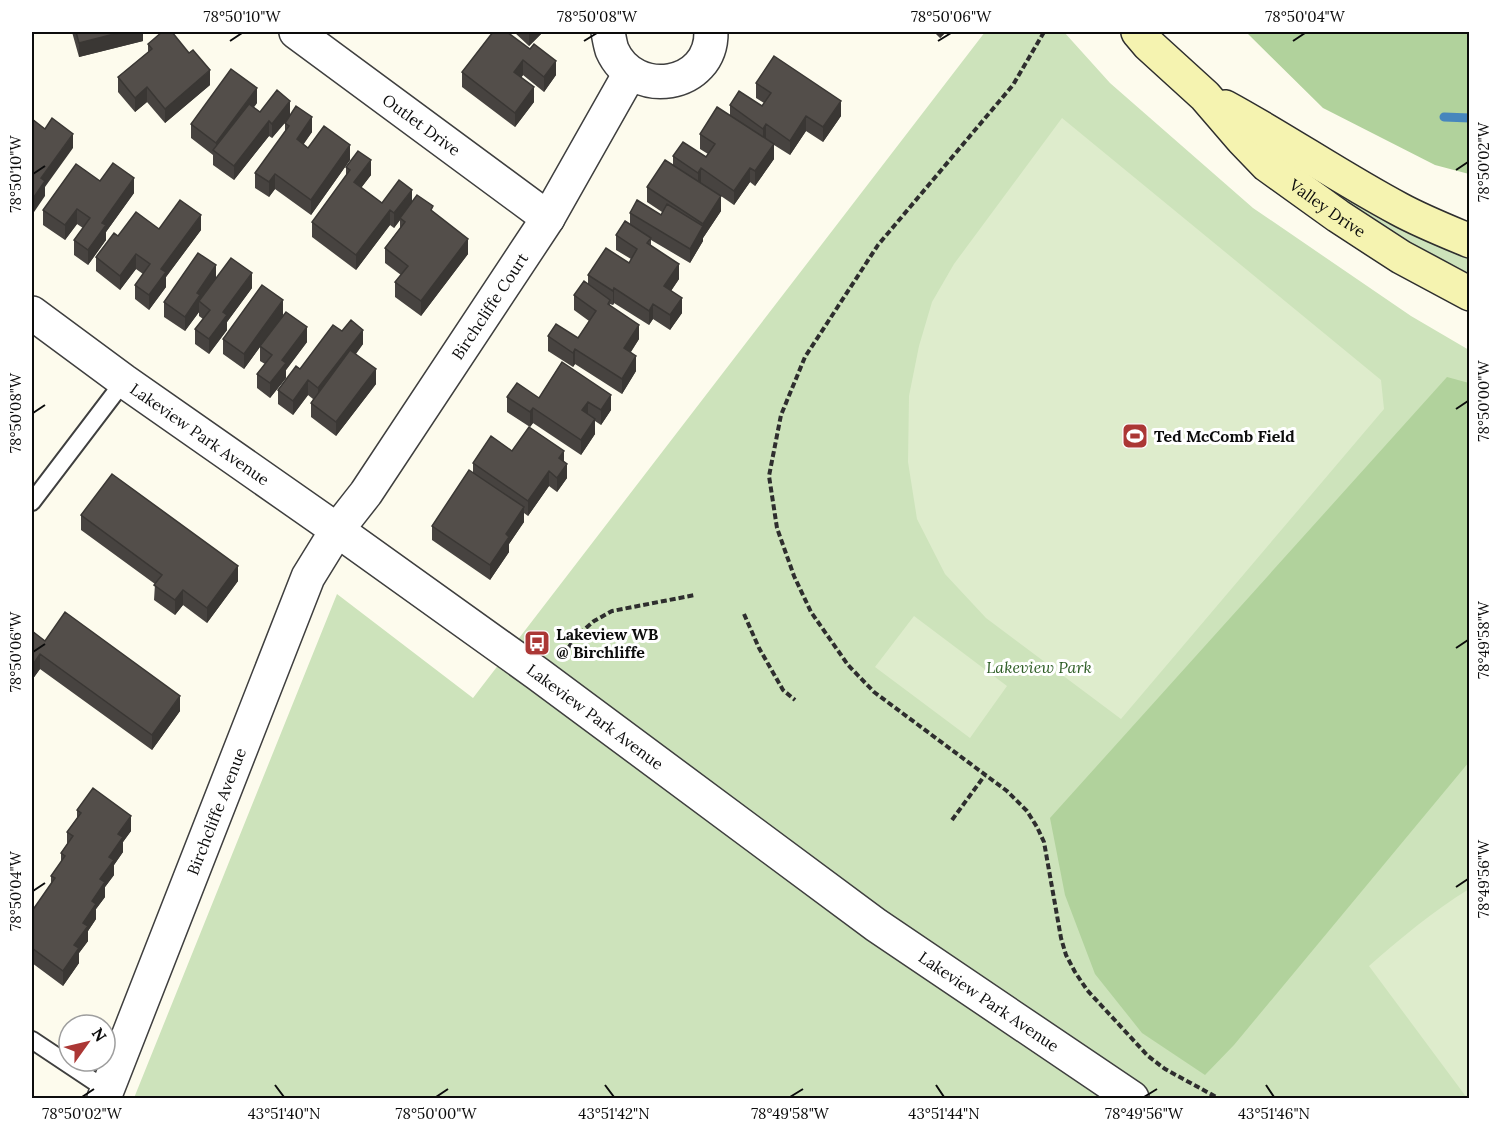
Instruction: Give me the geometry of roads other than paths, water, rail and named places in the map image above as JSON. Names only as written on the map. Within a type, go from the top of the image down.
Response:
[{"type":"street","name":"Outlet Drive","points":[[296,32],[548,218]]},
{"type":"street","points":[[608,32],[611,49],[620,64],[630,73],[647,81],[664,82],[678,80],[694,70],[705,57],[711,32]]},
{"type":"street","name":"Valley Drive","points":[[1138,32],[1149,45],[1205,96],[1267,165],[1338,216],[1401,257],[1470,294]]},
{"type":"street","name":"Birchcliffe Court","points":[[337,530],[366,493],[548,218],[630,73]]},
{"type":"street","name":"Valley Drive","points":[[1205,96],[1353,184],[1401,210],[1470,242]]},
{"type":"street","name":"Lakeview Park Avenue","points":[[32,313],[124,381],[547,681],[876,925],[1119,1095]]},
{"type":"street","name":"Birchcliffe Avenue","points":[[105,1094],[308,577],[337,530]]},
{"type":"lane","points":[[32,502],[124,381]]},
{"type":"lane","points":[[32,1040],[105,1094]]},
{"type":"waterway","points":[[1444,117],[1470,118]]},
{"type":"place","name":"Ted McComb Field","points":[[1135,436]]},
{"type":"place","name":"Lakeview WB @ Birchliffe","points":[[537,643]]},
{"type":"park label","name":"Lakeview Park","points":[[1039,667]]}]
